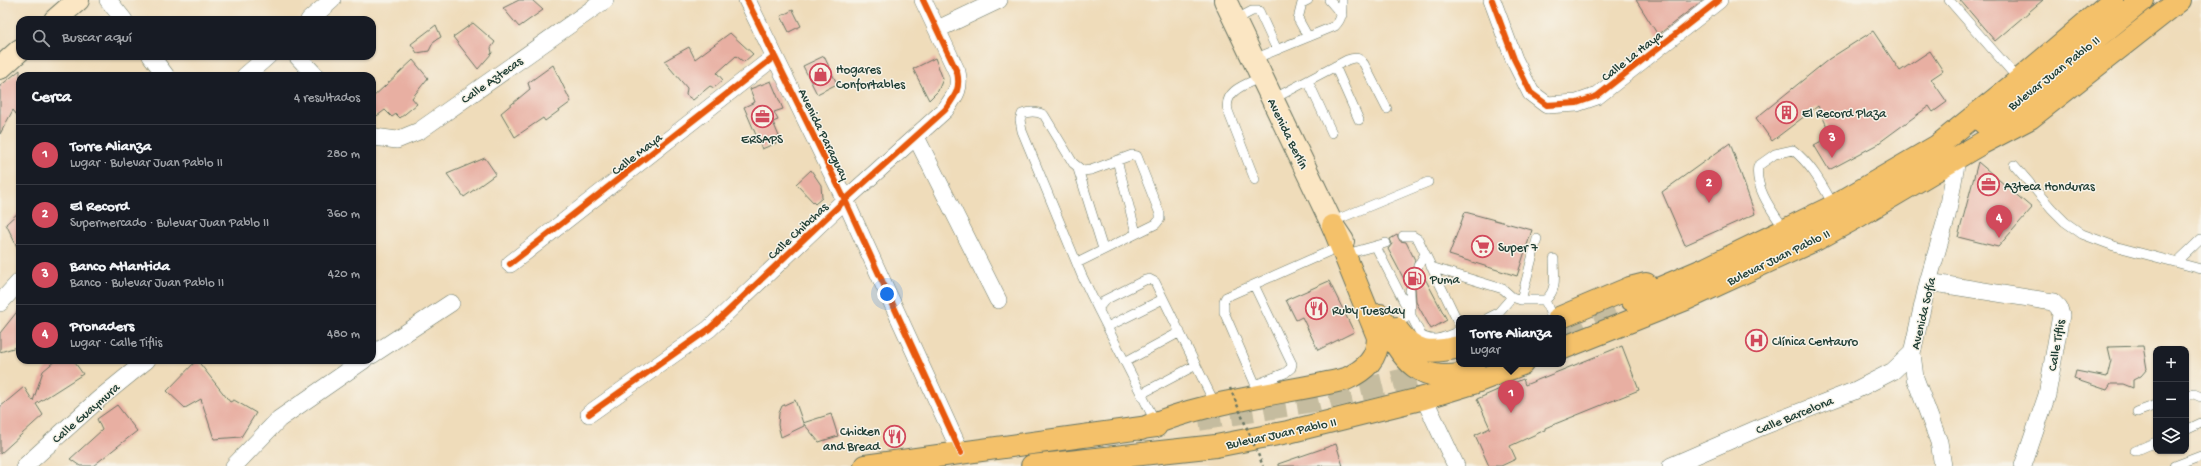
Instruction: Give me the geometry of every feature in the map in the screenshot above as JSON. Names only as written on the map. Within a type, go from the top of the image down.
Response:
[{"type":"main road","name":"Bulevar Juan Pablo II","points":[[1632,300],[1707,268],[1834,206],[1937,146],[2019,80],[2113,0]]},
{"type":"main road","name":"Bulevar Juan Pablo II","points":[[1937,146],[1956,139],[2012,106],[2143,0]]},
{"type":"main road","name":"Bulevar Juan Pablo II","points":[[1982,143],[2154,0]]},
{"type":"main road","name":"Bulevar Juan Pablo II","points":[[1566,347],[1686,299],[1778,257],[1856,217],[1982,143],[2030,118],[2141,29],[2180,0]]},
{"type":"main road","points":[[2141,29],[2190,0]]},
{"type":"main road","points":[[1332,224],[1402,356],[1415,367],[1430,376],[1459,376],[1489,367]]},
{"type":"main road","points":[[1349,254],[1402,320],[1402,336],[1414,347],[1426,352],[1438,352],[1456,348]]},
{"type":"main road","points":[[1149,426],[1167,417],[1258,390],[1346,379],[1359,373],[1370,363],[1378,348],[1378,337],[1349,254]]},
{"type":"main road","points":[[1566,338],[1778,257]]},
{"type":"main road","points":[[1566,315],[1630,288],[1707,268]]},
{"type":"main road","name":"Bulevar Juan Pablo II","points":[[1042,465],[1216,446],[1325,423],[1424,398],[1473,383],[1514,367]]},
{"type":"main road","points":[[865,466],[1199,420]]},
{"type":"main road","points":[[889,466],[912,459]]},
{"type":"street","points":[[60,16],[78,0]]},
{"type":"street","points":[[108,0],[121,16]]},
{"type":"street","points":[[314,16],[332,0]]},
{"type":"street","name":"Calle Aztecas","points":[[376,137],[397,140],[419,131],[605,0]]},
{"type":"street","name":"Avenida Paraguay","points":[[747,0],[845,200],[961,453]]},
{"type":"street","name":"Calle Chibchas","points":[[589,414],[709,329],[845,200],[945,110],[958,92],[959,82],[957,72],[923,0]]},
{"type":"street","points":[[938,29],[999,0]]},
{"type":"street","name":"Avenida Berlín","points":[[1225,0],[1332,224]]},
{"type":"street","name":"Calle La Haya","points":[[1492,0],[1514,59],[1531,93],[1547,105],[1577,103],[1597,96],[1719,0]]},
{"type":"street","points":[[0,68],[16,54]]},
{"type":"street","name":"Calle Maya","points":[[510,264],[774,57]]},
{"type":"street","points":[[154,60],[163,72]]},
{"type":"street","points":[[250,72],[263,60]]},
{"type":"street","points":[[301,60],[312,72]]},
{"type":"street","points":[[916,137],[998,300]]},
{"type":"street","name":"Avenida Sofía","points":[[1943,466],[1939,442],[1915,378],[1912,353],[1928,282],[1947,216],[1957,159]]},
{"type":"street","name":"Calle Tiflis","points":[[1928,282],[2053,302],[2059,308],[2061,315],[2047,395],[2023,466]]},
{"type":"street","points":[[0,303],[16,285]]},
{"type":"street","points":[[376,352],[451,303]]},
{"type":"street","name":"Calle Barcelona","points":[[1671,466],[1761,427],[1854,390],[1892,371],[1912,353]]},
{"type":"street","name":"Calle Guaymura","points":[[25,466],[99,399],[142,364]]},
{"type":"street","points":[[234,466],[279,419],[358,364]]},
{"type":"street","points":[[1424,398],[1456,466]]},
{"type":"lane","points":[[1308,0],[1302,3],[1298,12],[1298,19],[1308,37]]},
{"type":"lane","points":[[1330,0],[1342,14]]},
{"type":"lane","points":[[1255,180],[1228,111],[1227,100],[1232,92],[1277,50],[1335,26],[1340,21],[1342,14],[1342,0]]},
{"type":"lane","points":[[1949,0],[2019,80]]},
{"type":"lane","points":[[1235,20],[1252,11],[1259,11],[1277,50]]},
{"type":"lane","points":[[1273,99],[1351,58],[1361,59],[1387,109]]},
{"type":"lane","points":[[1335,66],[1359,120]]},
{"type":"lane","points":[[1308,81],[1332,132]]},
{"type":"lane","points":[[1103,249],[1078,169],[1044,115],[1038,112],[1022,114],[1020,120],[1022,131],[1076,263],[1141,394],[1149,426]]},
{"type":"lane","points":[[1785,230],[1770,207],[1756,176],[1758,166],[1775,154],[1793,150],[1802,157],[1812,168],[1834,206]]},
{"type":"lane","points":[[1076,263],[1156,224],[1160,220],[1160,214],[1137,156],[1132,155],[1091,170],[1083,171],[1078,169]]},
{"type":"lane","points":[[1117,160],[1136,233]]},
{"type":"lane","points":[[2014,165],[2052,209],[2065,222],[2082,234],[2114,246],[2201,269]]},
{"type":"lane","points":[[1332,224],[1428,182]]},
{"type":"lane","points":[[1403,236],[1414,236],[1418,239],[1456,318]]},
{"type":"lane","points":[[1494,315],[1517,298],[1537,239]]},
{"type":"lane","points":[[2177,262],[2201,239]]},
{"type":"lane","points":[[1254,285],[1292,364],[1291,368],[1285,373],[1258,390],[1223,306],[1226,297],[1254,285],[1349,254],[1386,244]]},
{"type":"lane","points":[[1376,247],[1402,320],[1424,338],[1435,339],[1456,332]]},
{"type":"lane","points":[[1418,266],[1425,254]]},
{"type":"lane","points":[[1431,267],[1503,289],[1517,298],[1545,300],[1551,296],[1554,287],[1554,259]]},
{"type":"lane","points":[[1099,311],[1100,306],[1105,300],[1145,280],[1149,279],[1155,282],[1215,404]]},
{"type":"lane","points":[[1402,320],[1410,290]]},
{"type":"lane","points":[[1107,327],[1164,299]]},
{"type":"lane","points":[[1545,300],[1551,315]]},
{"type":"lane","points":[[1125,362],[1180,332]]},
{"type":"lane","points":[[1141,394],[1196,366]]},
{"type":"lane","points":[[2189,395],[2194,394],[2201,397]]},
{"type":"lane","points":[[2137,412],[2153,406]]},
{"type":"lane","points":[[2189,429],[2201,423]]},
{"type":"lane","points":[[2136,451],[2153,443]]},
{"type":"lane","points":[[2176,466],[2201,456]]},
{"type":"path","points":[[1230,388],[1263,466]]},
{"type":"building","points":[[519,0],[532,0],[543,10],[519,27],[503,8]]},
{"type":"building","points":[[1636,0],[1703,0],[1658,35]]},
{"type":"building","points":[[1960,0],[2043,0],[1995,41]]},
{"type":"building","points":[[793,10],[801,26],[789,32],[781,16]]},
{"type":"building","points":[[473,23],[495,42],[491,48],[492,53],[478,69],[453,37]]},
{"type":"building","points":[[436,25],[441,37],[434,41],[429,51],[417,53],[411,44]]},
{"type":"building","points":[[1873,31],[1900,71],[1930,51],[1943,71],[1931,79],[1947,102],[1933,112],[1929,106],[1876,145],[1829,170],[1814,145],[1831,136],[1818,106],[1772,141],[1756,118],[1829,59]]},
{"type":"building","points":[[730,33],[753,54],[744,62],[736,56],[717,73],[723,80],[714,88],[710,86],[693,100],[686,95],[687,88],[664,61],[689,47],[695,59]]},
{"type":"building","name":"Hogares Confortables","points":[[824,56],[837,84],[817,94],[803,66]]},
{"type":"building","points":[[935,58],[943,79],[938,91],[929,100],[913,69]]},
{"type":"building","points":[[413,60],[428,78],[412,98],[417,104],[400,118],[396,114],[392,117],[385,110],[377,116],[376,94]]},
{"type":"building","points":[[553,65],[571,102],[545,121],[543,118],[515,137],[501,113],[530,89],[528,83]]},
{"type":"building","points":[[16,73],[16,114],[13,110],[0,134],[0,86]]},
{"type":"building","name":"ERSAPS","points":[[771,81],[783,109],[774,112],[778,120],[773,122],[781,141],[762,149],[744,107],[755,102],[750,89]]},
{"type":"building","points":[[1730,143],[1755,214],[1685,245],[1662,192]]},
{"type":"building","points":[[485,158],[496,174],[464,197],[447,174]]},
{"type":"building","name":"Azteca Honduras","points":[[1978,162],[2032,208],[1998,247],[1958,237]]},
{"type":"building","points":[[811,170],[821,185],[822,198],[815,204],[796,184]]},
{"type":"building","name":"Super 7","points":[[1465,212],[1532,230],[1517,276],[1449,255]]},
{"type":"building","points":[[16,215],[16,245],[6,224]]},
{"type":"building","name":"Puma","points":[[1397,235],[1400,241],[1406,242],[1415,260],[1413,269],[1415,271],[1421,271],[1447,320],[1431,329],[1416,302],[1415,287],[1412,285],[1407,285],[1388,249],[1392,244],[1390,239]]},
{"type":"building","name":"Ruby Tuesday","points":[[1329,281],[1354,332],[1318,350],[1302,317],[1296,320],[1286,300]]},
{"type":"building","points":[[16,313],[16,347],[0,352],[0,333]]},
{"type":"building","points":[[1622,346],[1639,390],[1545,428],[1545,430],[1510,446],[1516,459],[1501,466],[1489,466],[1475,435],[1490,428],[1477,399],[1523,379],[1525,385]]},
{"type":"building","points":[[2143,346],[2147,369],[2141,376],[2133,380],[2133,388],[2123,384],[2111,384],[2107,390],[2074,379],[2076,371],[2107,377],[2111,360],[2108,347]]},
{"type":"building","points":[[51,364],[76,364],[83,374],[36,404],[43,415],[0,454],[0,407],[24,387],[33,401],[43,371]]},
{"type":"building","points":[[193,364],[200,364],[230,402],[234,400],[256,413],[241,437],[214,439],[201,399],[185,408],[167,391]]},
{"type":"building","points":[[795,400],[803,423],[831,414],[838,436],[819,442],[804,424],[804,426],[781,437],[778,425],[779,413],[782,406]]},
{"type":"building","points":[[117,405],[137,431],[93,466],[80,466],[70,459],[102,430],[97,419]]},
{"type":"building","points":[[1336,444],[1343,466],[1278,466],[1278,464]]},
{"type":"tunnel","points":[[1566,329],[1632,300]]},
{"type":"tunnel","points":[[1199,420],[1315,401],[1442,370]]},
{"type":"cycle path","points":[[747,0],[845,200],[961,453]]},
{"type":"cycle path","points":[[589,414],[709,329],[845,200],[945,110],[952,101],[958,88],[957,72],[923,0]]},
{"type":"cycle path","points":[[1492,0],[1514,59],[1531,93],[1547,105],[1577,103],[1597,96],[1719,0]]},
{"type":"cycle path","points":[[510,264],[774,57]]},
{"type":"place","name":"Hogares Confortables","points":[[820,75]]},
{"type":"place","name":"El Record Plaza","points":[[1786,112]]},
{"type":"place","name":"ERSAPS","points":[[762,116]]},
{"type":"place","name":"Banco Atlantida","points":[[1832,158]]},
{"type":"place","name":"Azteca Honduras","points":[[1988,185]]},
{"type":"place","name":"El Record","points":[[1709,203]]},
{"type":"place","name":"Pronaders","points":[[1999,238]]},
{"type":"place","name":"Super 7","points":[[1482,246]]},
{"type":"place","name":"Puma","points":[[1414,278]]},
{"type":"place","name":"Ruby Tuesday","points":[[1317,309]]},
{"type":"place","name":"Clínica Centauro","points":[[1757,340]]},
{"type":"place","name":"Torre Alianza","points":[[1511,413]]},
{"type":"place","name":"Chicken and Bread","points":[[895,437]]}]
